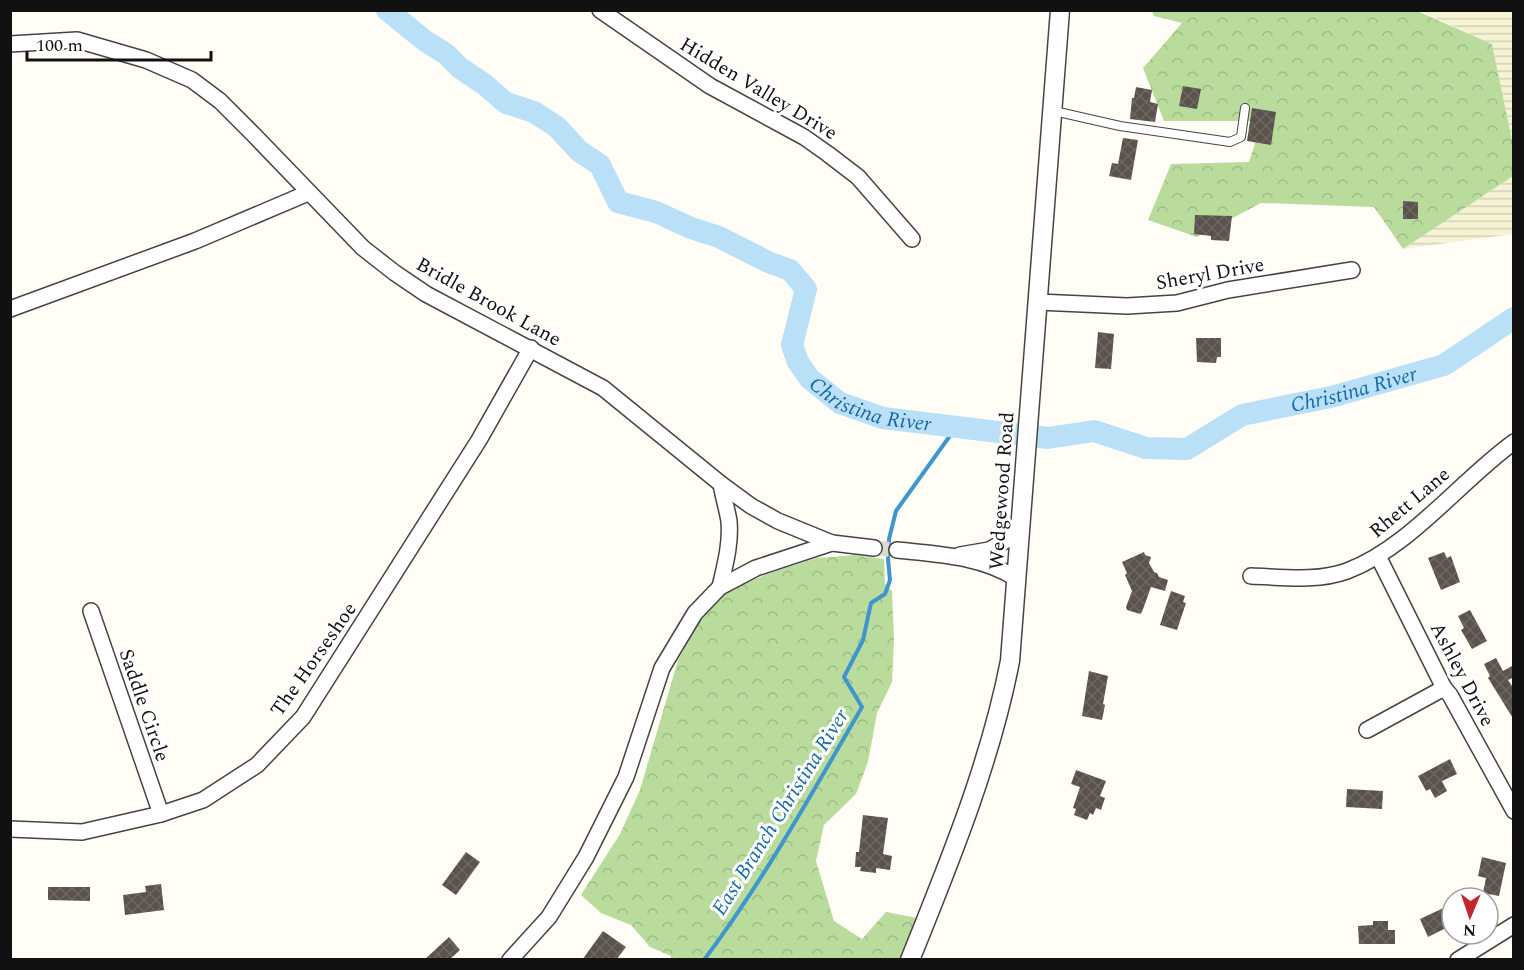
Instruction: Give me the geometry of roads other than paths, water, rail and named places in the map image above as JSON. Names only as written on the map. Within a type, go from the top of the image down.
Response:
[{"type":"street","name":"Hidden Valley Drive","points":[[600,10],[710,86],[804,137],[828,154],[858,177],[912,239]]},
{"type":"street","name":"Wedgewood Road","points":[[910,960],[939,889],[997,722],[1010,661],[1060,10]]},
{"type":"street","name":"Bridle Brook Lane","points":[[10,44],[77,40],[146,60],[192,80],[220,101],[363,248],[395,273],[426,294],[603,388],[751,506],[778,521],[832,543]]},
{"type":"street","points":[[10,309],[195,241],[308,193]]},
{"type":"street","name":"Sheryl Drive","points":[[1038,302],[1117,306],[1177,303],[1228,290],[1352,270]]},
{"type":"street","name":"The Horseshoe","points":[[10,830],[82,832],[161,814],[203,800],[257,765],[303,717],[479,440],[531,348]]},
{"type":"street","name":"Rhett Lane","points":[[1251,576],[1318,577],[1346,571],[1378,556],[1418,526],[1488,461],[1514,442]]},
{"type":"street","points":[[720,587],[728,555],[729,539],[729,520],[721,484]]},
{"type":"street","points":[[957,556],[989,550],[1021,532]]},
{"type":"street","points":[[510,960],[549,917],[586,857],[626,777],[662,668],[695,613],[720,587],[756,568],[832,543],[874,548]]},
{"type":"street","points":[[897,550],[957,556],[1005,571],[1017,579]]},
{"type":"street","name":"Ashley Drive","points":[[1378,556],[1444,688],[1455,703],[1514,812]]},
{"type":"street","name":"Saddle Circle","points":[[91,611],[161,814]]},
{"type":"street","points":[[1367,730],[1444,688]]},
{"type":"street","points":[[1458,960],[1514,925]]},
{"type":"lane","points":[[1052,111],[1120,126],[1230,142],[1241,137],[1245,108]]},
{"type":"waterway","name":"Christina River","points":[[387,10],[506,103],[534,112],[557,127],[579,151],[600,165],[618,202],[656,212],[691,228],[719,237],[768,262],[790,270],[806,289],[792,345],[798,362],[810,379],[840,403],[883,418],[1048,438],[1094,431],[1146,448],[1187,449],[1242,415],[1331,397],[1444,365],[1514,318]]},
{"type":"waterway","name":"East Branch Christina River","points":[[704,960],[767,867],[862,707],[844,677],[863,640],[871,603],[885,594],[890,580],[889,539],[896,511],[957,426]]},
{"type":"tunnel","points":[[874,548],[897,550]]}]
